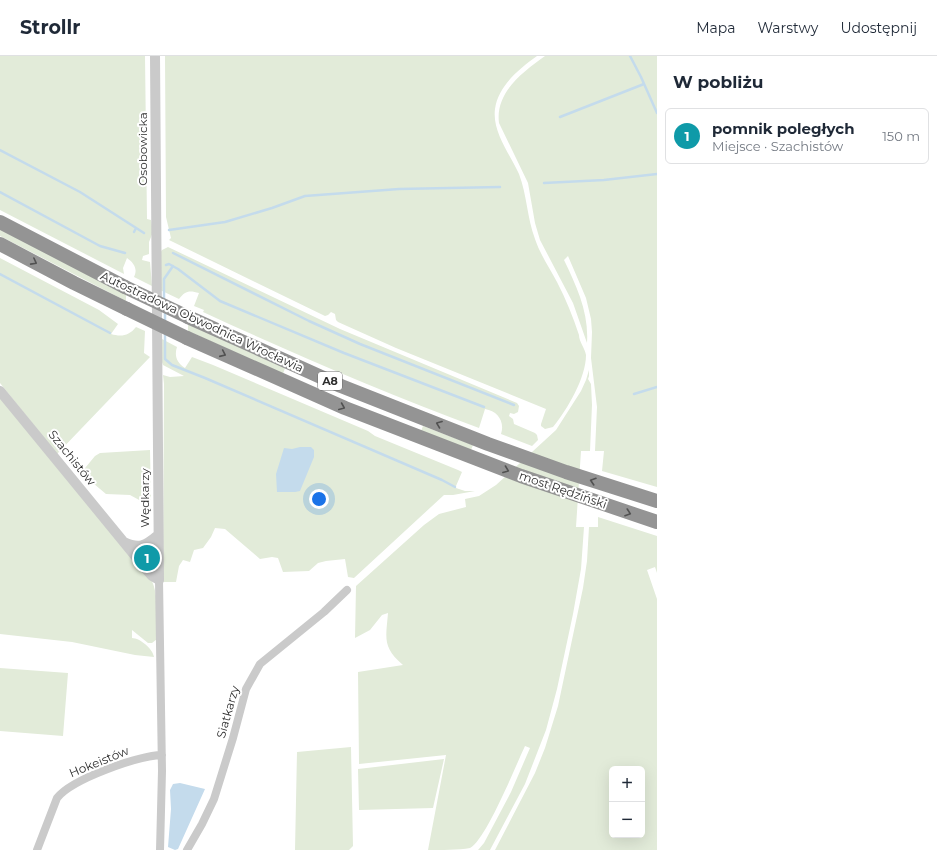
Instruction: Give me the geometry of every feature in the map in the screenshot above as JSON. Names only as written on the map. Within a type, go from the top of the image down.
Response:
[{"type":"highway","name":"Autostradowa Obwodnica Wrocławia","points":[[0,222],[125,287],[188,317],[341,386],[475,439]]},
{"type":"highway","name":"Autostradowa Obwodnica Wrocławia","points":[[0,244],[74,283],[187,338],[345,408],[469,456]]},
{"type":"highway","name":"most Rędziński","points":[[475,439],[566,472],[657,501]]},
{"type":"highway","name":"most Rędziński","points":[[469,456],[528,478],[657,522]]},
{"type":"street","name":"Osobowicka","points":[[155,56],[156,243]]},
{"type":"street","name":"Wędkarzy","points":[[156,243],[158,536],[162,755],[160,850]]},
{"type":"street","name":"Szachistów","points":[[0,391],[152,576],[159,580]]},
{"type":"street","points":[[124,542],[134,546],[141,546],[147,544],[158,536]]},
{"type":"street","name":"Siatkarzy","points":[[187,850],[214,799],[233,738],[246,689],[260,664],[324,612],[347,590]]},
{"type":"street","name":"Hokeistów","points":[[38,850],[57,798],[62,793],[73,785],[132,760],[162,755]]},
{"type":"green space","points":[[0,56],[145,56],[147,219],[151,220],[153,232],[149,242],[149,254],[143,256],[142,260],[150,262],[152,286],[134,277],[136,271],[135,266],[127,258],[123,268],[124,274],[0,210]]},
{"type":"green space","points":[[165,56],[537,56],[510,79],[500,93],[495,109],[495,118],[502,143],[522,182],[530,223],[537,245],[566,301],[586,355],[583,374],[575,393],[570,403],[553,427],[545,429],[541,426],[546,409],[396,348],[338,322],[335,314],[331,312],[325,316],[169,240],[171,238],[166,217]]},
{"type":"green space","points":[[545,56],[657,56],[657,487],[602,471],[604,451],[595,451],[597,407],[591,358],[591,319],[586,298],[568,256],[564,260],[581,300],[586,321],[587,343],[573,303],[540,240],[535,223],[528,183],[499,123],[501,102],[506,92],[520,76]]},
{"type":"green space","points":[[0,229],[126,295],[126,301],[0,236]]},
{"type":"green space","points":[[168,247],[340,329],[517,403],[519,406],[518,412],[514,414],[510,413],[509,416],[513,419],[514,424],[535,433],[538,440],[532,446],[501,434],[501,421],[494,412],[490,410],[485,409],[479,428],[374,387],[306,358],[203,312],[204,310],[194,306],[199,293],[188,292],[183,294],[179,299],[160,290],[160,253]]},
{"type":"green space","points":[[0,258],[99,310],[118,324],[111,334],[125,335],[136,327],[145,331],[144,353],[150,357],[57,454],[0,383]]},
{"type":"green space","points":[[188,324],[285,368],[283,374],[188,331]]},
{"type":"green space","points":[[162,339],[177,347],[177,359],[185,368],[192,357],[213,365],[368,431],[375,436],[458,470],[462,472],[456,488],[465,491],[475,491],[444,495],[354,578],[348,577],[345,559],[318,563],[309,571],[283,572],[278,558],[272,557],[260,559],[225,529],[215,528],[211,537],[203,548],[194,550],[190,562],[183,560],[179,566],[176,582],[163,582],[163,375],[170,377],[184,376],[163,365],[161,359]]},
{"type":"green space","points":[[589,370],[588,379],[591,384],[592,405],[590,451],[581,451],[576,527],[584,527],[581,569],[557,689],[546,730],[525,784],[490,850],[478,850],[484,843],[511,792],[530,748],[525,746],[492,817],[477,842],[470,848],[455,850],[428,850],[446,755],[359,764],[358,672],[403,665],[396,659],[388,647],[386,636],[388,613],[382,615],[370,630],[355,638],[356,586],[424,525],[439,514],[466,507],[465,499],[479,496],[496,485],[556,430],[581,391]]},
{"type":"green space","points":[[0,397],[150,577],[155,591],[157,607],[157,639],[152,643],[148,643],[132,630],[132,638],[146,644],[154,657],[135,655],[72,642],[0,634]]},
{"type":"green space","points":[[423,426],[473,445],[471,450],[421,431]]},
{"type":"green space","points":[[150,450],[151,500],[141,501],[130,495],[106,494],[81,473],[95,456],[100,453]]},
{"type":"green space","points":[[598,517],[657,536],[657,573],[655,567],[647,570],[657,599],[657,850],[495,850],[535,773],[545,748],[558,706],[583,588],[587,561],[589,527],[598,527]]},
{"type":"green space","points":[[153,545],[154,569],[152,570],[136,553],[137,550]]},
{"type":"green space","points":[[0,668],[68,673],[63,736],[0,731]]},
{"type":"green space","points":[[351,747],[353,846],[349,850],[295,850],[297,752]]},
{"type":"green space","points":[[444,759],[433,808],[359,810],[358,769]]},
{"type":"water","points":[[311,447],[314,450],[314,457],[300,491],[277,492],[276,474],[284,448],[292,449]]},
{"type":"water","points":[[180,783],[205,789],[178,849],[175,850],[168,847],[171,809],[170,790],[173,784]]},
{"type":"waterway","points":[[630,56],[657,113]]},
{"type":"waterway","points":[[560,117],[644,84]]},
{"type":"waterway","points":[[0,150],[80,192],[144,233]]},
{"type":"waterway","points":[[544,183],[604,180],[657,174]]},
{"type":"waterway","points":[[169,230],[225,222],[272,208],[305,196],[399,189],[500,187]]},
{"type":"waterway","points":[[0,192],[100,246],[125,253]]},
{"type":"waterway","points":[[134,232],[136,228]]},
{"type":"waterway","points":[[173,253],[309,321],[360,344],[514,405]]},
{"type":"waterway","points":[[166,265],[169,264],[178,269],[220,301],[344,353],[484,407]]},
{"type":"waterway","points":[[164,300],[164,279],[173,266]]},
{"type":"waterway","points":[[0,274],[110,333]]},
{"type":"waterway","points":[[165,311],[165,322]]},
{"type":"waterway","points":[[165,333],[165,359],[172,365],[442,480],[455,487]]},
{"type":"waterway","points":[[634,394],[657,387]]},
{"type":"place","name":"pomnik poległych","points":[[147,558]]}]
